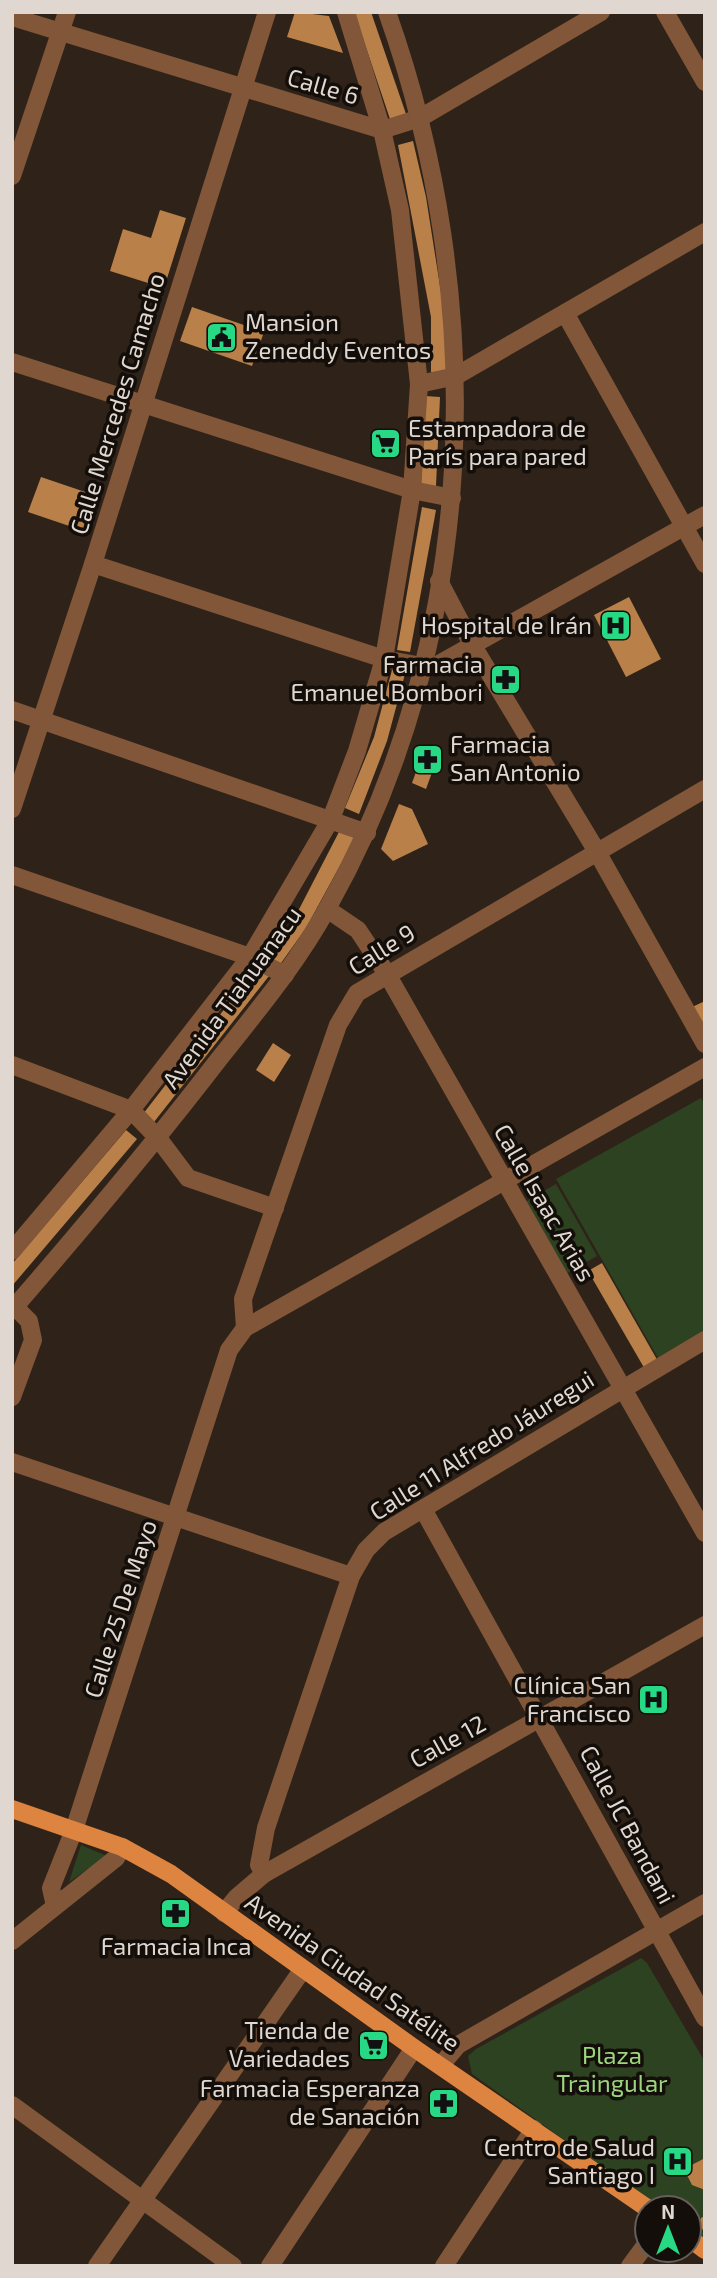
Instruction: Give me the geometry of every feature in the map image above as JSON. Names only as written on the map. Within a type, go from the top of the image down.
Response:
[{"type":"main road","name":"Avenida Ciudad Satélite","points":[[12,1809],[122,1847],[171,1874],[414,2048],[633,2198]]},
{"type":"street","points":[[12,176],[67,12]]},
{"type":"street","name":"Calle Mercedes Camacho","points":[[12,809],[93,564],[267,12]]},
{"type":"street","name":"Avenida Tiahuanacu","points":[[12,1251],[131,1110],[250,957],[331,819],[357,751],[384,659],[412,490],[419,384],[400,210],[383,130],[346,12]]},
{"type":"street","name":"Avenida Tiahuanacu","points":[[13,1308],[158,1138],[285,975],[327,909],[367,833],[395,760],[422,666],[439,582],[452,498],[457,433],[456,376],[447,258],[420,118],[387,12]]},
{"type":"street","name":"Calle 6","points":[[12,17],[383,130],[420,118],[601,12]]},
{"type":"street","points":[[664,12],[705,82]]},
{"type":"street","points":[[419,384],[456,376],[705,232]]},
{"type":"street","points":[[565,313],[705,564]]},
{"type":"street","points":[[12,362],[412,490],[452,498]]},
{"type":"street","points":[[93,564],[384,659],[422,666],[437,665],[705,515]]},
{"type":"street","points":[[439,582],[473,646],[596,850],[705,1044]]},
{"type":"street","points":[[12,710],[367,833]]},
{"type":"street","name":"Calle 9","points":[[245,1328],[243,1299],[347,1005],[357,993],[596,850],[705,789]]},
{"type":"street","points":[[12,876],[250,957],[285,975]]},
{"type":"street","name":"Calle Isaac Arias","points":[[327,909],[358,930],[387,974],[705,1533]]},
{"type":"street","points":[[12,1065],[131,1110],[158,1138],[188,1178],[275,1208]]},
{"type":"street","points":[[245,1328],[505,1183],[705,1067]]},
{"type":"street","points":[[12,1397],[33,1340],[29,1321],[13,1308]]},
{"type":"street","name":"Calle 25 De Mayo","points":[[55,1906],[51,1888],[74,1830],[229,1350],[245,1328]]},
{"type":"street","name":"Calle 11 Alfredo Jáuregui","points":[[264,1874],[259,1865],[261,1846],[351,1576],[366,1550],[384,1532],[705,1340]]},
{"type":"street","points":[[12,1462],[351,1576]]},
{"type":"street","name":"Calle JC Bandani","points":[[423,1508],[705,2018]]},
{"type":"street","name":"Calle 12","points":[[224,1913],[237,1897],[264,1874],[705,1625]]},
{"type":"street","points":[[12,1941],[116,1858],[122,1847]]},
{"type":"street","points":[[441,2065],[458,2045],[705,1903]]},
{"type":"street","points":[[97,2266],[303,1969]]},
{"type":"street","points":[[270,2266],[414,2048]]},
{"type":"street","points":[[15,2113],[233,2266]]},
{"type":"street","points":[[444,2266],[534,2129]]},
{"type":"green space","points":[[701,1098],[705,1105],[705,1341],[662,1365],[556,1179]]},
{"type":"green space","points":[[556,1184],[597,1256],[564,1275],[523,1203]]},
{"type":"green space","points":[[81,1845],[107,1856],[69,1882]]},
{"type":"green space","name":"Plaza Traingular","points":[[641,1958],[647,1963],[705,2062],[705,2240],[703,2194],[639,2194],[472,2074],[468,2056],[476,2049]]},
{"type":"building","points":[[295,12],[329,16],[343,53],[287,37]]},
{"type":"building","points":[[354,12],[371,12],[406,114],[390,119]]},
{"type":"building","points":[[413,141],[426,197],[445,318],[446,372],[431,372],[431,317],[398,145]]},
{"type":"building","points":[[160,210],[186,218],[164,288],[110,271],[123,229],[151,238]]},
{"type":"building","name":"Mansion Zeneddy Eventos","points":[[192,307],[264,332],[252,366],[180,341]]},
{"type":"building","points":[[425,396],[440,397],[436,486],[421,485]]},
{"type":"building","points":[[41,477],[97,496],[84,531],[28,512]]},
{"type":"building","points":[[422,507],[436,510],[410,652],[397,650]]},
{"type":"building","points":[[629,597],[661,659],[626,677],[594,615]]},
{"type":"building","points":[[392,670],[405,674],[387,741],[359,814],[345,808],[374,737]]},
{"type":"building","points":[[425,747],[437,759],[426,789],[412,783]]},
{"type":"building","points":[[399,804],[412,809],[428,844],[393,861],[381,849]]},
{"type":"building","points":[[340,830],[355,838],[306,928],[279,966],[268,957],[294,919]]},
{"type":"building","points":[[257,967],[269,976],[154,1122],[143,1114]]},
{"type":"building","points":[[705,1001],[705,1032],[690,1008]]},
{"type":"building","points":[[273,1043],[291,1055],[274,1082],[256,1070]]},
{"type":"building","points":[[126,1130],[137,1139],[12,1286],[12,1264]]},
{"type":"building","points":[[602,1263],[659,1363],[646,1371],[588,1271]]},
{"type":"building","points":[[705,2158],[705,2190],[692,2185],[684,2169]]},
{"type":"place","name":"Mansion Zeneddy Eventos","points":[[222,337]]},
{"type":"place","name":"Estampadora de París para pared","points":[[385,443]]},
{"type":"place","name":"Hospital de Irán","points":[[615,626]]},
{"type":"place","name":"Farmacia Emanuel Bombori","points":[[506,679]]},
{"type":"place","name":"Farmacia San Antonio","points":[[427,759]]},
{"type":"place","name":"Clínica San Francisco","points":[[654,1700]]},
{"type":"place","name":"Farmacia Inca","points":[[176,1913]]},
{"type":"place","name":"Tienda de Variedades","points":[[373,2045]]},
{"type":"place","name":"Farmacia Esperanza de Sanación","points":[[443,2103]]},
{"type":"place","name":"Centro de Salud Santiago I","points":[[678,2162]]}]
